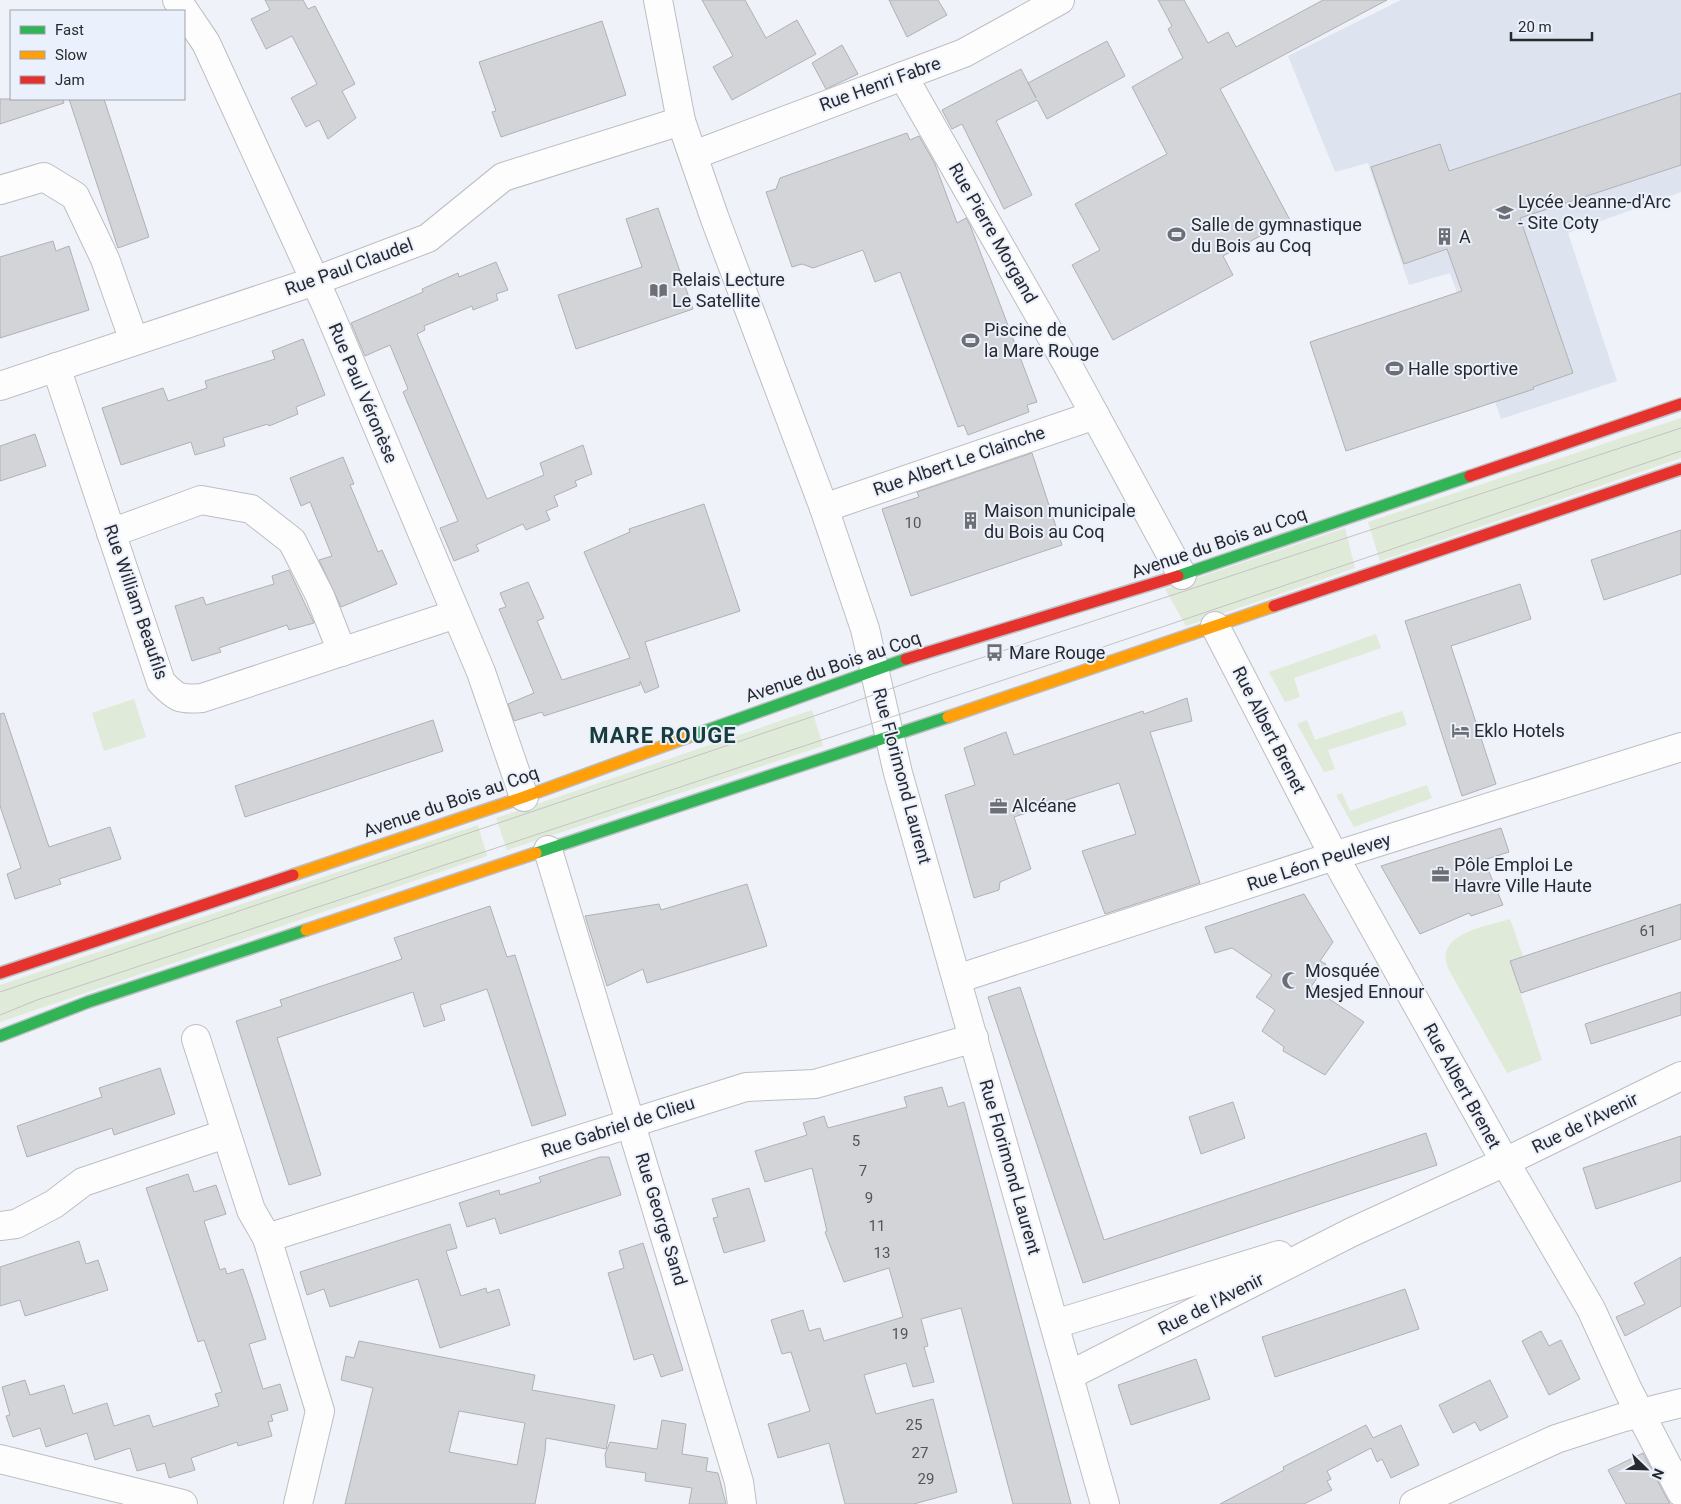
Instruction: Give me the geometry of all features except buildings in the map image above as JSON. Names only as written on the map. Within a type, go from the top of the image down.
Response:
[{"type":"main road","name":"Avenue du Bois au Coq","points":[[0,973],[524,796],[874,670],[1182,575],[1681,404]]},
{"type":"main road","points":[[0,1036],[88,1002],[890,736],[1681,469]]},
{"type":"street","name":"Rue Florimond Laurent","points":[[658,0],[682,121],[715,219],[824,508],[865,629],[898,773],[1105,1504]]},
{"type":"street","name":"Rue Henri Fabre","points":[[694,155],[964,53],[1060,0]]},
{"type":"street","name":"Rue Paul Véronèse","points":[[185,12],[206,43],[316,281],[481,672],[524,796]]},
{"type":"street","name":"Rue Pierre Morgand","points":[[904,76],[1095,415],[1182,575]]},
{"type":"street","name":"Rue Paul Claudel","points":[[0,386],[316,281],[428,238],[503,177],[682,121]]},
{"type":"street","points":[[0,190],[44,177],[75,196],[105,259],[134,341]]},
{"type":"street","name":"Rue William Beaufils","points":[[56,367],[161,682],[175,696],[187,699],[202,698],[456,614]]},
{"type":"street","name":"Rue Albert Le Clainche","points":[[824,508],[1095,415]]},
{"type":"street","points":[[111,533],[201,500],[252,509],[292,541],[320,596],[342,652]]},
{"type":"street","name":"Rue Albert Brenet","points":[[1214,626],[1334,856],[1505,1162],[1591,1309],[1640,1413],[1681,1492]]},
{"type":"street","name":"Rue Léon Peulevey","points":[[957,979],[1334,856],[1681,747]]},
{"type":"street","name":"Rue George Sand","points":[[548,850],[739,1482],[742,1504]]},
{"type":"street","name":"Rue Gabriel de Clieu","points":[[267,1238],[746,1087],[815,1084],[974,1038]]},
{"type":"street","points":[[196,1039],[251,1210],[267,1238],[320,1411],[298,1504]]},
{"type":"street","name":"Rue de l'Avenir","points":[[1070,1375],[1352,1232],[1505,1162],[1681,1076]]},
{"type":"street","points":[[0,1226],[16,1224],[54,1204],[83,1182],[225,1134]]},
{"type":"street","name":"Rue de l'Avenir","points":[[1055,1324],[1352,1232]]},
{"type":"street","points":[[1414,1504],[1556,1439],[1640,1413],[1681,1403]]},
{"type":"street","points":[[0,1459],[184,1504]]},
{"type":"shaded area","name":"Lycée Jeanne-d'Arc - Site Coty","points":[[1401,0],[1681,0],[1681,192],[1568,233],[1617,381],[1501,419],[1450,273],[1409,285],[1368,163],[1335,172],[1288,56]]},
{"type":"green space","points":[[1681,418],[1681,458],[1380,561],[1368,522]]},
{"type":"green space","points":[[1345,528],[1355,568],[1186,626],[1165,589]]},
{"type":"green space","points":[[1376,634],[1381,648],[1294,678],[1300,697],[1285,702],[1269,672]]},
{"type":"green space","points":[[134,699],[146,737],[104,751],[92,713]]},
{"type":"green space","points":[[812,710],[823,746],[507,850],[496,818]]},
{"type":"green space","points":[[1402,711],[1407,725],[1328,750],[1335,769],[1324,772],[1297,724],[1307,720],[1315,740]]},
{"type":"green space","points":[[1427,785],[1432,798],[1354,827],[1336,795],[1342,793],[1350,811]]},
{"type":"green space","points":[[478,825],[487,856],[0,1022],[0,985]]},
{"type":"green space","points":[[1510,919],[1523,956],[1510,961],[1542,1060],[1507,1073],[1449,970],[1446,958],[1448,948],[1464,934]]},
{"type":"tram line","points":[[0,992],[820,714],[929,675],[1681,428]]},
{"type":"tram line","points":[[0,1015],[37,1000],[1103,647],[1681,451]]},
{"type":"traffic: fast","points":[[1178,576],[1470,476]]},
{"type":"traffic: fast","points":[[691,736],[906,659]]},
{"type":"traffic: fast","points":[[536,853],[948,717]]},
{"type":"traffic: fast","points":[[0,1036],[88,1002],[306,930]]},
{"type":"traffic: slow","points":[[948,717],[1274,606]]},
{"type":"traffic: slow","points":[[293,875],[524,797],[691,736]]},
{"type":"traffic: slow","points":[[306,930],[536,853]]},
{"type":"traffic: jam","points":[[1470,476],[1681,404]]},
{"type":"traffic: jam","points":[[1274,606],[1681,469]]},
{"type":"traffic: jam","points":[[906,659],[1178,576]]},
{"type":"traffic: jam","points":[[0,973],[293,875]]},
{"type":"place","name":"Lycée Jeanne-d'Arc - Site Coty","points":[[1504,212]]},
{"type":"place","name":"Salle de gymnastique du Bois au Coq","points":[[1177,235]]},
{"type":"place","name":"A","points":[[1445,237]]},
{"type":"place","name":"Relais Lecture Le Satellite","points":[[658,290]]},
{"type":"place","name":"Piscine de la Mare Rouge","points":[[970,340]]},
{"type":"place","name":"Halle sportive","points":[[1394,369]]},
{"type":"place","name":"Maison municipale du Bois au Coq","points":[[970,521]]},
{"type":"place","name":"Mare Rouge","points":[[995,653]]},
{"type":"place","name":"Eklo Hotels","points":[[1460,731]]},
{"type":"place","name":"Alcéane","points":[[998,806]]},
{"type":"place","name":"Pôle Emploi Le Havre Ville Haute","points":[[1440,875]]},
{"type":"place","name":"Mosquée Mesjed Ennour","points":[[1291,981]]},
{"type":"district","name":"MARE ROUGE","points":[[663,735]]}]
